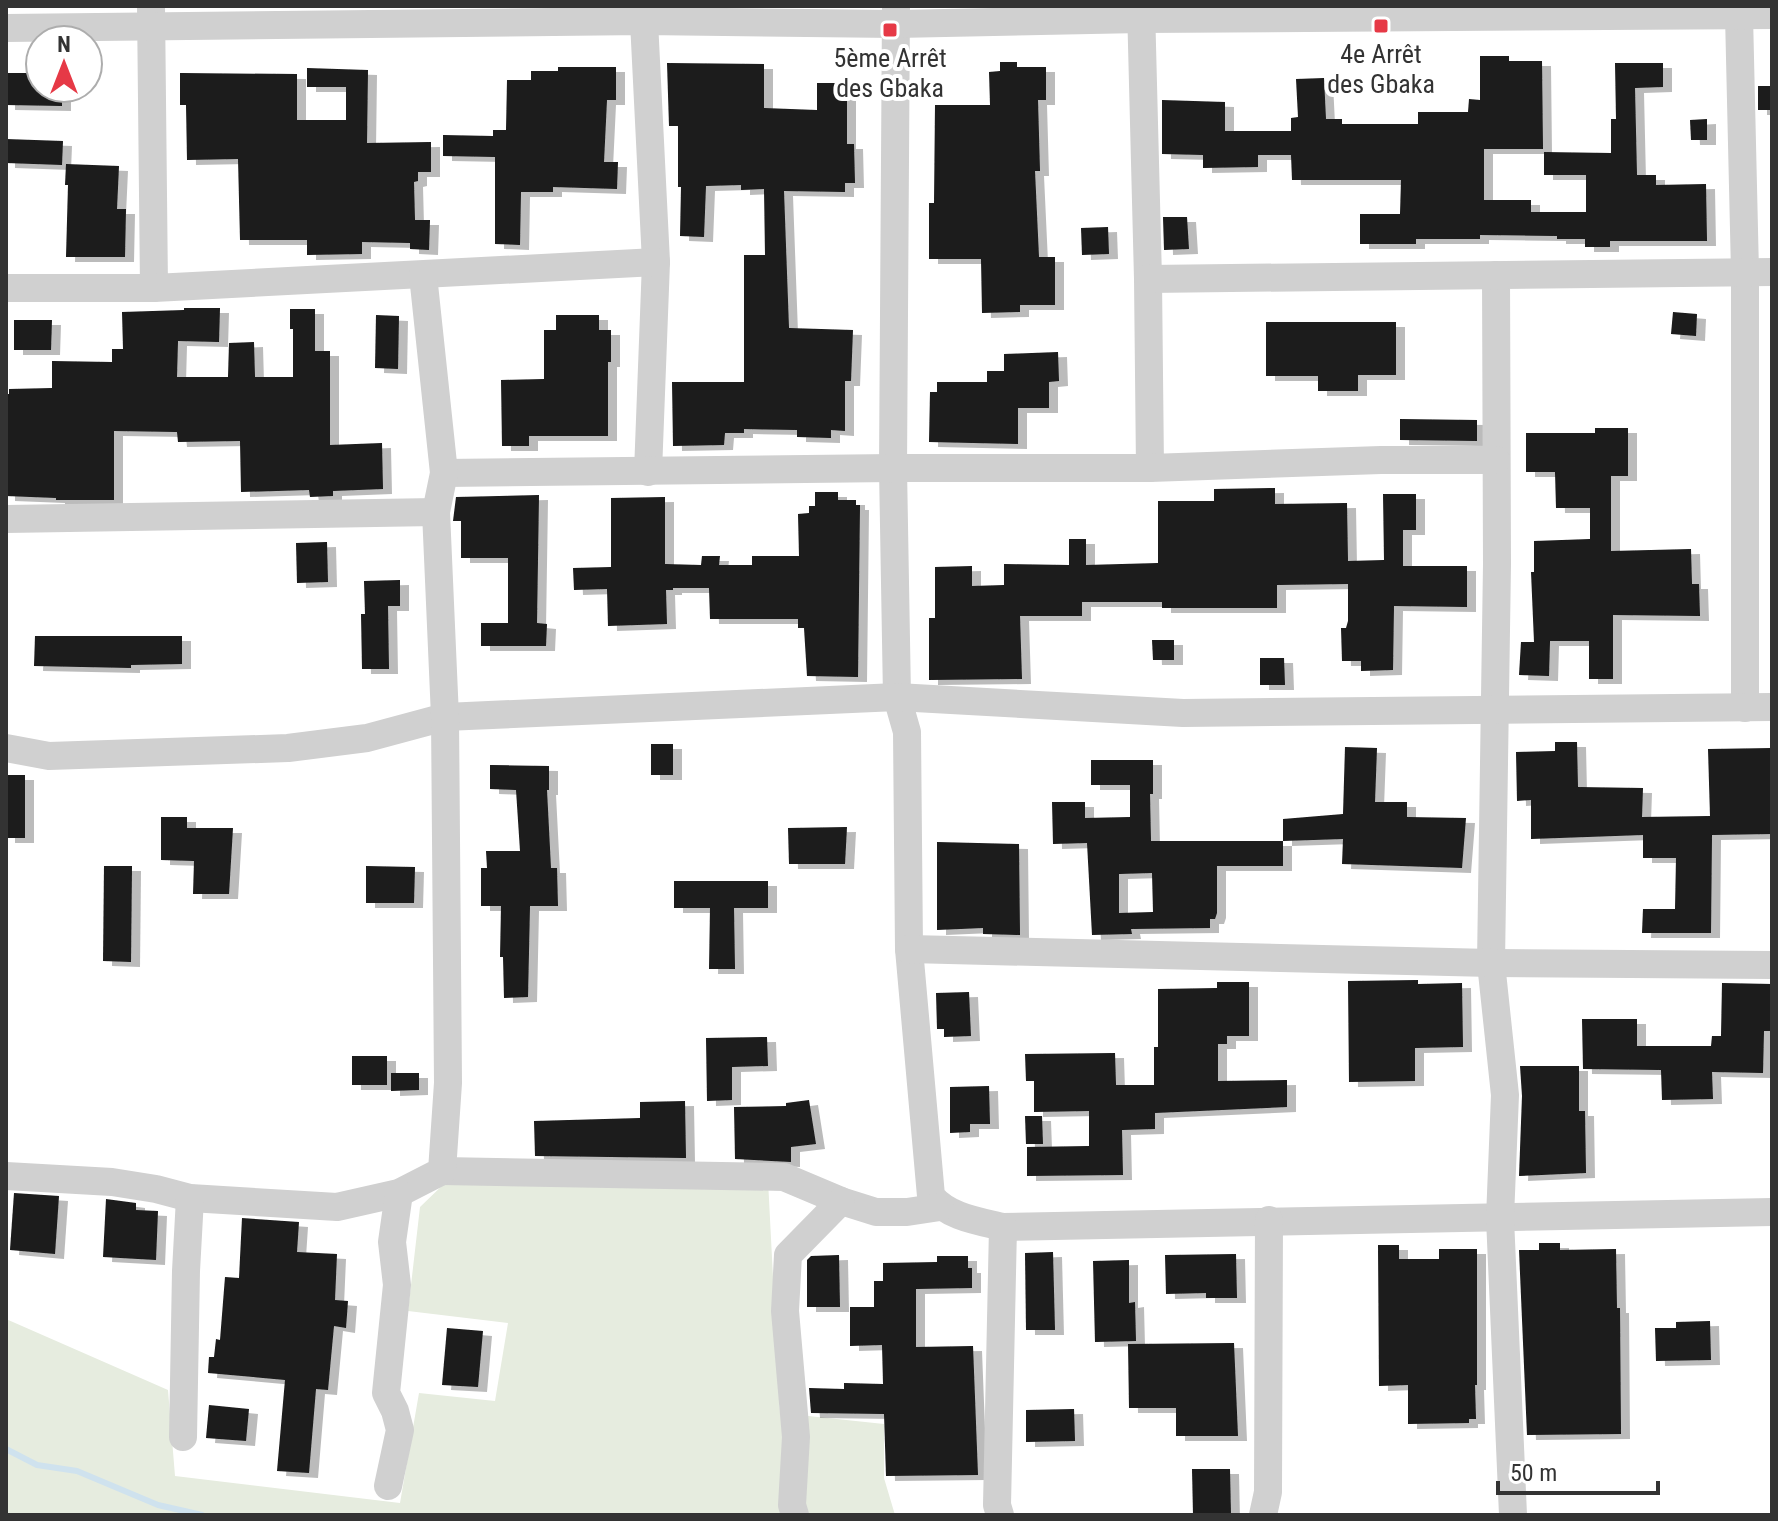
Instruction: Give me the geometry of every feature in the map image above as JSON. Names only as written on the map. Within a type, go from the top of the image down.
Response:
[{"type":"street","points":[[1141,12],[1150,468]]},
{"type":"street","points":[[6,28],[151,17],[421,14],[644,21],[1141,12],[1772,15]]},
{"type":"street","points":[[896,15],[893,468],[897,697],[907,732],[909,949],[931,1196],[940,1207]]},
{"type":"street","points":[[6,748],[49,756],[288,748],[367,738],[445,717],[897,697],[1183,713],[1759,708],[1759,272],[1739,15]]},
{"type":"street","points":[[151,17],[154,288]]},
{"type":"street","points":[[644,21],[656,262],[648,472]]},
{"type":"street","points":[[6,288],[154,288],[656,262]]},
{"type":"street","points":[[1148,279],[1759,272]]},
{"type":"street","points":[[423,275],[444,473],[436,512],[445,717],[448,1083],[442,1171]]},
{"type":"street","points":[[1496,275],[1497,564],[1491,963],[1505,1095],[1500,1218],[1513,1515]]},
{"type":"street","points":[[444,473],[1150,468],[1381,460],[1496,460]]},
{"type":"street","points":[[6,519],[436,512]]},
{"type":"street","points":[[909,949],[1491,963],[1772,965]]},
{"type":"street","points":[[6,1176],[112,1182],[190,1198],[337,1207],[399,1193],[442,1171],[784,1177],[876,1212],[907,1212],[940,1207],[1003,1227],[1772,1212]]},
{"type":"street","points":[[388,1486],[400,1430],[386,1393],[397,1285],[392,1242],[399,1193]]},
{"type":"street","points":[[183,1437],[190,1198]]},
{"type":"street","points":[[795,1515],[792,1505],[796,1437],[785,1311],[788,1255],[841,1201]]},
{"type":"street","points":[[1263,1515],[1268,1492],[1269,1220]]},
{"type":"street","points":[[1000,1515],[997,1505],[1003,1227]]},
{"type":"shaded area","points":[[449,1179],[768,1180],[780,1413],[884,1424],[884,1478],[895,1515],[6,1515],[6,1319],[168,1390],[175,1476],[400,1503],[419,1393],[495,1401],[508,1323],[408,1311],[420,1207]]},
{"type":"building","points":[[1480,56],[1509,56],[1509,61],[1542,61],[1543,149],[1484,149],[1484,200],[1531,200],[1531,212],[1586,212],[1586,175],[1544,175],[1544,152],[1611,153],[1611,119],[1616,119],[1615,63],[1663,63],[1663,87],[1635,88],[1637,175],[1656,175],[1656,185],[1706,184],[1707,241],[1610,241],[1610,247],[1585,247],[1585,239],[1480,235],[1480,239],[1416,239],[1416,244],[1360,244],[1360,214],[1400,214],[1401,180],[1292,180],[1291,155],[1258,155],[1258,167],[1203,168],[1203,155],[1162,154],[1162,100],[1225,102],[1225,131],[1291,131],[1291,118],[1298,117],[1296,79],[1324,78],[1326,119],[1342,119],[1342,124],[1418,124],[1418,112],[1468,112],[1469,99],[1480,100]]},
{"type":"building","points":[[1000,62],[1017,62],[1017,67],[1046,67],[1046,100],[1038,100],[1040,171],[1035,171],[1039,257],[1055,257],[1055,305],[1020,305],[1020,312],[982,313],[981,259],[929,259],[929,203],[934,203],[935,105],[990,105],[989,72],[1000,71]]},
{"type":"building","points":[[667,63],[764,64],[764,108],[817,110],[817,83],[847,83],[847,144],[854,144],[855,183],[845,183],[845,192],[784,191],[789,328],[853,330],[851,381],[845,381],[845,431],[831,430],[831,438],[797,437],[797,430],[744,429],[744,433],[725,433],[724,445],[673,446],[672,382],[744,382],[744,255],[765,255],[764,189],[741,190],[741,185],[706,186],[704,237],[680,236],[678,126],[669,126]]},
{"type":"building","points":[[558,67],[616,67],[616,100],[607,100],[604,162],[618,162],[617,189],[553,187],[553,192],[521,192],[520,245],[495,244],[495,157],[443,156],[443,135],[493,136],[493,130],[506,130],[507,80],[531,80],[531,71],[558,71]]},
{"type":"building","points":[[307,68],[368,70],[367,143],[431,142],[431,172],[418,172],[418,181],[414,182],[415,220],[430,220],[429,250],[410,249],[410,243],[362,242],[362,254],[307,255],[307,240],[240,240],[238,159],[187,160],[186,105],[180,105],[180,73],[297,74],[297,120],[346,120],[346,87],[307,87]]},
{"type":"building","points":[[6,73],[24,73],[24,104],[62,106],[6,105]]},
{"type":"building","points":[[1758,86],[1772,86],[1772,110],[1758,110]]},
{"type":"building","points":[[1707,119],[1707,140],[1691,140],[1690,120]]},
{"type":"building","points":[[6,139],[63,141],[62,165],[6,163]]},
{"type":"building","points":[[66,164],[119,166],[117,209],[126,209],[125,257],[66,257]]},
{"type":"building","points":[[1163,217],[1187,217],[1189,249],[1164,250]]},
{"type":"building","points":[[1108,227],[1109,254],[1082,255],[1081,228]]},
{"type":"building","points":[[220,308],[219,342],[178,341],[177,377],[228,377],[229,343],[254,342],[255,377],[293,377],[290,309],[315,309],[315,351],[330,351],[330,445],[382,443],[383,489],[333,491],[333,496],[310,497],[309,490],[241,492],[240,441],[178,442],[177,432],[114,431],[114,500],[6,496],[6,394],[9,394],[9,389],[52,388],[52,361],[112,362],[112,349],[123,349],[122,312]]},
{"type":"building","points":[[1673,312],[1697,314],[1696,336],[1671,334]]},
{"type":"building","points":[[376,315],[399,316],[398,369],[375,368]]},
{"type":"building","points":[[556,315],[599,315],[599,330],[611,330],[608,436],[529,436],[529,446],[502,446],[501,380],[544,379],[544,330],[556,330]]},
{"type":"building","points":[[14,320],[52,320],[51,350],[14,350]]},
{"type":"building","points":[[1266,322],[1396,322],[1396,375],[1358,375],[1358,391],[1318,391],[1318,376],[1266,376]]},
{"type":"building","points":[[1058,352],[1059,381],[1049,382],[1049,408],[1018,408],[1018,444],[929,442],[930,392],[937,392],[937,382],[987,382],[987,371],[1004,371],[1004,354]]},
{"type":"building","points":[[1400,419],[1477,420],[1477,441],[1400,440]]},
{"type":"building","points":[[1595,428],[1628,428],[1628,476],[1611,476],[1611,551],[1691,549],[1692,584],[1699,584],[1700,616],[1613,615],[1613,679],[1589,679],[1589,641],[1550,641],[1549,676],[1519,675],[1521,642],[1534,642],[1531,572],[1534,572],[1534,541],[1590,539],[1590,508],[1556,508],[1555,472],[1526,472],[1526,433],[1595,433]]},
{"type":"building","points":[[1275,488],[1275,504],[1347,503],[1348,561],[1384,560],[1383,494],[1416,494],[1416,530],[1403,530],[1403,566],[1467,566],[1467,607],[1394,606],[1393,670],[1361,671],[1361,661],[1342,661],[1341,628],[1346,628],[1348,621],[1348,584],[1277,585],[1277,608],[1162,608],[1162,602],[1082,602],[1082,616],[1020,616],[1022,679],[929,680],[929,618],[935,618],[935,567],[972,566],[972,586],[1004,585],[1004,564],[1069,565],[1069,539],[1086,539],[1086,565],[1158,563],[1158,501],[1214,501],[1214,489]]},
{"type":"building","points":[[815,492],[838,492],[838,500],[856,500],[856,505],[860,505],[858,677],[807,676],[804,628],[798,628],[798,619],[710,619],[709,588],[666,590],[667,624],[608,626],[607,589],[574,590],[573,568],[611,567],[611,498],[665,497],[665,564],[701,565],[702,556],[720,556],[719,565],[752,565],[752,556],[799,556],[798,514],[809,513],[809,506],[815,506]]},
{"type":"building","points":[[539,495],[537,623],[547,624],[546,646],[481,646],[481,623],[508,623],[508,558],[461,558],[461,521],[453,521],[456,497]]},
{"type":"building","points":[[327,542],[328,582],[297,583],[296,543]]},
{"type":"building","points":[[400,580],[400,606],[388,606],[389,669],[362,669],[364,581]]},
{"type":"building","points":[[35,636],[182,636],[182,664],[131,665],[131,668],[34,666]]},
{"type":"building","points":[[1152,640],[1174,640],[1174,660],[1153,660]]},
{"type":"building","points":[[1260,658],[1284,658],[1285,685],[1260,685]]},
{"type":"building","points":[[1555,742],[1577,742],[1578,787],[1643,788],[1642,817],[1710,816],[1708,749],[1772,748],[1772,834],[1712,835],[1711,933],[1642,933],[1643,909],[1675,909],[1676,858],[1643,858],[1643,835],[1531,839],[1531,800],[1517,801],[1516,752],[1555,751]]},
{"type":"building","points":[[651,744],[673,744],[673,775],[651,775]]},
{"type":"building","points":[[1345,747],[1377,748],[1375,802],[1407,802],[1407,817],[1466,818],[1462,868],[1342,864],[1343,839],[1283,841],[1283,819],[1343,814]]},
{"type":"building","points":[[1091,760],[1153,760],[1151,841],[1283,841],[1283,866],[1217,866],[1217,913],[1215,919],[1210,919],[1210,928],[1131,929],[1132,934],[1092,935],[1087,843],[1053,844],[1052,802],[1085,802],[1085,818],[1130,817],[1130,785],[1091,785]],"holes":[[[1152,873],[1153,912],[1119,913],[1119,874]]]},
{"type":"building","points":[[490,765],[549,766],[547,790],[551,868],[557,868],[558,906],[530,906],[528,997],[504,998],[503,957],[500,957],[501,906],[481,906],[481,868],[487,868],[486,851],[520,851],[516,790],[490,789]]},
{"type":"building","points":[[6,775],[25,775],[25,838],[6,838]]},
{"type":"building","points":[[161,817],[187,817],[187,828],[233,828],[229,894],[193,894],[194,861],[161,860]]},
{"type":"building","points":[[847,827],[845,864],[789,864],[788,828]]},
{"type":"building","points":[[937,842],[1019,844],[1020,935],[983,934],[983,928],[937,930]]},
{"type":"building","points":[[104,866],[132,866],[131,962],[103,961]]},
{"type":"building","points":[[366,866],[415,867],[414,903],[366,903]]},
{"type":"building","points":[[674,881],[768,881],[768,908],[734,908],[735,969],[709,969],[710,908],[674,908]]},
{"type":"building","points":[[1418,980],[1418,984],[1462,983],[1463,1047],[1415,1048],[1415,1081],[1349,1082],[1348,981]]},
{"type":"building","points":[[1217,982],[1249,982],[1249,1036],[1227,1036],[1227,1044],[1218,1044],[1218,1081],[1287,1080],[1287,1107],[1155,1113],[1155,1129],[1122,1130],[1123,1175],[1027,1176],[1027,1147],[1089,1146],[1089,1111],[1034,1112],[1034,1081],[1026,1081],[1025,1054],[1115,1053],[1116,1085],[1154,1085],[1154,1047],[1158,1047],[1158,989],[1217,988]]},
{"type":"building","points":[[1722,983],[1772,984],[1771,1031],[1764,1031],[1763,1073],[1712,1072],[1713,1099],[1662,1100],[1661,1070],[1583,1069],[1582,1019],[1637,1019],[1637,1046],[1711,1046],[1712,1036],[1721,1036]]},
{"type":"building","points":[[969,992],[971,1036],[944,1037],[944,1029],[937,1029],[936,993]]},
{"type":"building","points":[[767,1037],[768,1066],[732,1067],[732,1100],[707,1101],[706,1038]]},
{"type":"building","points":[[352,1056],[387,1056],[387,1085],[352,1085]]},
{"type":"building","points":[[1520,1066],[1579,1066],[1579,1111],[1585,1111],[1586,1173],[1519,1176]]},
{"type":"building","points":[[391,1073],[419,1073],[419,1090],[391,1091]]},
{"type":"building","points":[[989,1086],[990,1124],[970,1124],[970,1132],[950,1133],[950,1087]]},
{"type":"building","points":[[809,1100],[816,1144],[791,1147],[791,1162],[735,1159],[734,1107],[786,1106],[786,1103]]},
{"type":"building","points":[[685,1101],[686,1158],[535,1156],[534,1121],[640,1118],[640,1102]]},
{"type":"building","points":[[1025,1116],[1042,1116],[1043,1144],[1026,1144]]},
{"type":"building","points":[[14,1193],[59,1196],[55,1254],[10,1250]]},
{"type":"building","points":[[106,1199],[136,1203],[136,1210],[158,1211],[156,1260],[103,1257]]},
{"type":"building","points":[[242,1218],[299,1222],[297,1252],[337,1254],[335,1300],[348,1301],[346,1328],[334,1326],[328,1390],[316,1389],[309,1473],[277,1471],[285,1380],[208,1373],[209,1357],[214,1357],[216,1339],[220,1340],[225,1277],[239,1278]]},
{"type":"building","points":[[1539,1243],[1560,1243],[1560,1250],[1616,1249],[1617,1308],[1620,1308],[1621,1434],[1527,1435],[1519,1250],[1539,1250]]},
{"type":"building","points":[[1378,1245],[1399,1245],[1399,1259],[1439,1259],[1439,1249],[1477,1249],[1476,1419],[1469,1419],[1469,1423],[1408,1424],[1408,1385],[1379,1386]]},
{"type":"building","points":[[1053,1252],[1055,1330],[1026,1330],[1025,1253]]},
{"type":"building","points":[[1236,1254],[1237,1298],[1206,1298],[1206,1293],[1166,1294],[1165,1255]]},
{"type":"building","points":[[839,1255],[840,1307],[807,1307],[807,1260],[811,1256]]},
{"type":"building","points":[[937,1256],[968,1256],[968,1268],[972,1268],[972,1288],[916,1289],[916,1347],[973,1346],[978,1475],[886,1476],[884,1414],[811,1413],[809,1388],[844,1389],[844,1383],[883,1384],[882,1345],[850,1346],[850,1307],[874,1307],[874,1281],[883,1281],[883,1263],[937,1262]]},
{"type":"building","points":[[1129,1260],[1129,1303],[1135,1302],[1136,1341],[1095,1342],[1093,1261]]},
{"type":"building","points":[[1710,1321],[1711,1360],[1656,1361],[1655,1328],[1676,1328],[1676,1322]]},
{"type":"building","points":[[447,1328],[483,1331],[478,1387],[442,1385]]},
{"type":"building","points":[[1234,1343],[1238,1436],[1176,1436],[1176,1408],[1129,1408],[1128,1344]]},
{"type":"building","points":[[209,1405],[249,1409],[246,1441],[206,1438]]},
{"type":"building","points":[[1074,1409],[1075,1441],[1026,1442],[1026,1410]]},
{"type":"building","points":[[1192,1469],[1230,1469],[1231,1515],[1193,1515]]},
{"type":"waterway","points":[[6,1449],[37,1465],[77,1471],[158,1505],[202,1515]]},
{"type":"place","name":"4e Arrêt des Gbaka","points":[[1381,26]]},
{"type":"place","name":"5ème Arrêt des Gbaka","points":[[890,30]]}]
